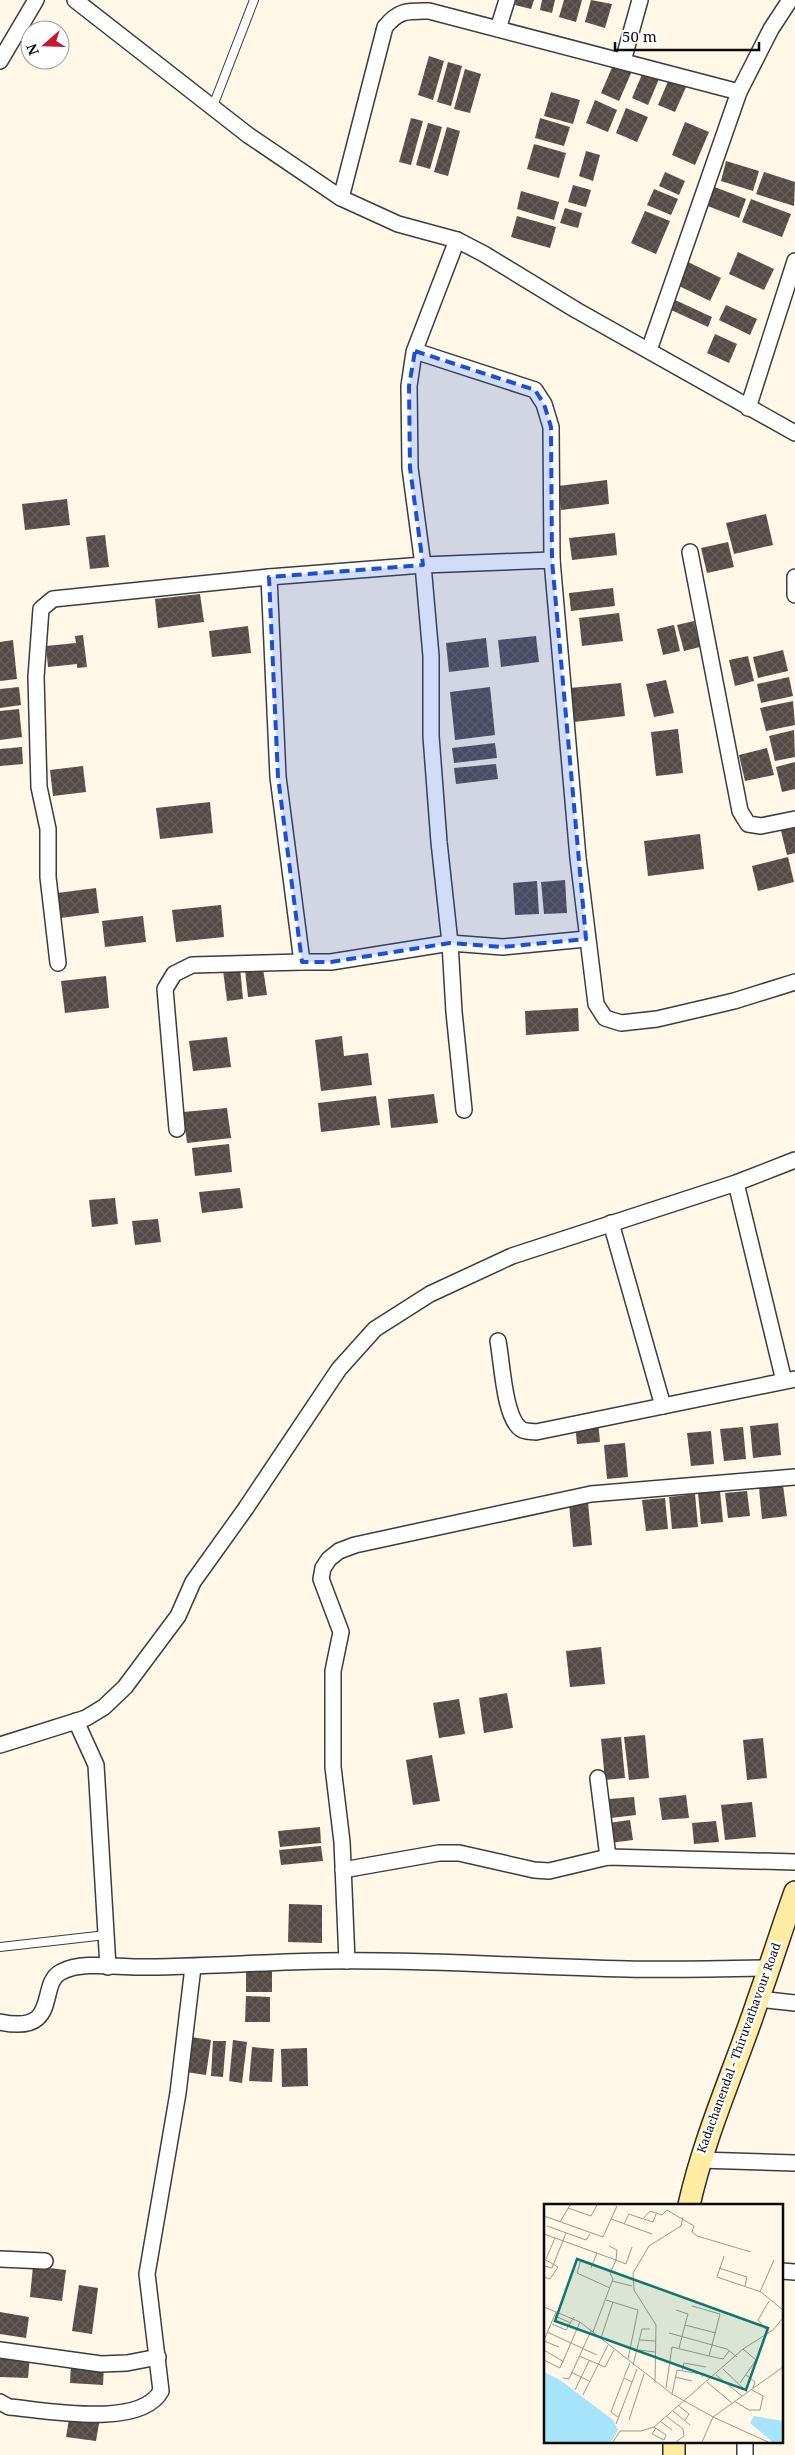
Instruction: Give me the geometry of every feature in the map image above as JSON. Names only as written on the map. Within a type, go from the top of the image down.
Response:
[{"type":"main road","name":"Kadachanendal - Thiruvathavour Road","points":[[689,2204],[699,2160],[759,1999],[767,1968],[795,1892]]},
{"type":"main road","points":[[674,2442],[674,2455]]},
{"type":"street","points":[[0,61],[36,0]]},
{"type":"street","points":[[75,0],[248,135],[341,198],[398,224],[456,240],[484,254],[576,310],[795,433]]},
{"type":"street","points":[[498,29],[507,0]]},
{"type":"street","points":[[623,61],[640,0]]},
{"type":"street","points":[[649,350],[739,92],[770,29],[790,0]]},
{"type":"street","points":[[341,198],[384,27],[394,15],[407,11],[429,11],[739,92]]},
{"type":"street","points":[[456,240],[415,351],[409,386],[410,468],[423,565],[431,656],[431,736],[464,1110]]},
{"type":"street","points":[[748,408],[795,261]]},
{"type":"street","points":[[415,351],[535,390],[544,404],[551,427],[552,560],[586,939],[596,1004],[604,1018],[622,1023],[657,1019],[734,1000],[795,982]]},
{"type":"street","points":[[690,552],[740,811],[748,824],[760,826],[795,819]]},
{"type":"street","points":[[58,963],[48,877],[48,829],[39,787],[36,676],[41,609],[53,599],[269,577],[423,565],[552,560]]},
{"type":"street","points":[[269,577],[278,777],[302,962]]},
{"type":"street","points":[[795,577],[795,595]]},
{"type":"street","points":[[177,1129],[165,989],[174,974],[192,965],[331,962],[450,943],[503,947],[586,939]]},
{"type":"street","points":[[0,1746],[76,1721],[104,1707],[125,1687],[178,1616],[193,1582],[246,1508],[338,1369],[375,1329],[430,1294],[512,1256],[736,1183],[795,1160]]},
{"type":"street","points":[[498,1341],[510,1413],[516,1425],[523,1431],[536,1432],[790,1380],[736,1183]]},
{"type":"street","points":[[611,1223],[663,1406]]},
{"type":"street","points":[[347,1961],[344,1870],[333,1767],[333,1670],[341,1632],[321,1578],[323,1568],[328,1559],[338,1551],[356,1545],[591,1494],[795,1476]]},
{"type":"street","points":[[76,1721],[96,1765],[108,1967]]},
{"type":"street","points":[[598,1778],[608,1857]]},
{"type":"street","points":[[344,1870],[439,1853],[459,1853],[534,1870],[549,1871],[608,1857],[795,1862]]},
{"type":"street","points":[[0,2022],[24,2022],[38,2018],[46,2007],[52,1981],[60,1972],[79,1967],[193,1966],[347,1961],[627,1969],[767,1968]]},
{"type":"street","points":[[0,2402],[8,2407],[106,2414],[147,2406],[156,2400],[161,2391],[147,2274],[178,2093],[193,1966]]},
{"type":"street","points":[[759,1999],[795,2003]]},
{"type":"street","points":[[699,2160],[795,2163]]},
{"type":"street","points":[[0,2259],[45,2261]]},
{"type":"street","points":[[782,2271],[795,2272]]},
{"type":"street","points":[[0,2350],[101,2364],[127,2363],[158,2357]]},
{"type":"street","points":[[745,2442],[745,2455]]},
{"type":"lane","points":[[213,106],[254,0]]},
{"type":"lane","points":[[0,1947],[106,1935]]},
{"type":"highlighted area","points":[[415,351],[535,390],[544,404],[551,427],[552,560],[586,939],[503,947],[450,943],[331,962],[302,962],[278,777],[269,577],[423,565],[410,468],[409,386]]},
{"type":"building","points":[[516,0],[534,0],[531,9],[515,5]]},
{"type":"building","points":[[542,0],[555,0],[552,13],[540,10]]},
{"type":"building","points":[[564,0],[582,0],[576,22],[559,17]]},
{"type":"building","points":[[591,0],[612,4],[605,28],[585,22]]},
{"type":"building","points":[[429,56],[444,61],[433,100],[418,95]]},
{"type":"building","points":[[448,62],[462,66],[451,106],[437,102]]},
{"type":"building","points":[[614,63],[632,71],[619,101],[601,93]]},
{"type":"building","points":[[465,69],[481,74],[470,113],[454,109]]},
{"type":"building","points":[[643,72],[659,79],[648,105],[632,98]]},
{"type":"building","points":[[669,79],[686,87],[675,112],[658,105]]},
{"type":"building","points":[[551,92],[580,100],[573,124],[544,116]]},
{"type":"building","points":[[595,100],[617,110],[608,132],[586,123]]},
{"type":"building","points":[[626,108],[648,117],[637,142],[616,133]]},
{"type":"building","points":[[411,118],[423,121],[411,165],[399,162]]},
{"type":"building","points":[[540,118],[570,127],[564,146],[535,138]]},
{"type":"building","points":[[685,122],[709,132],[695,165],[672,155]]},
{"type":"building","points":[[428,123],[442,127],[430,169],[416,165]]},
{"type":"building","points":[[447,127],[460,131],[448,176],[434,172]]},
{"type":"building","points":[[534,144],[566,153],[559,178],[527,169]]},
{"type":"building","points":[[586,151],[600,155],[593,181],[579,176]]},
{"type":"building","points":[[726,161],[759,171],[753,191],[721,181]]},
{"type":"building","points":[[665,172],[685,181],[679,195],[659,186]]},
{"type":"building","points":[[764,172],[795,182],[794,206],[756,194]]},
{"type":"building","points":[[573,185],[591,190],[586,207],[568,202]]},
{"type":"building","points":[[712,186],[746,199],[739,218],[705,205]]},
{"type":"building","points":[[654,189],[678,199],[671,215],[647,205]]},
{"type":"building","points":[[521,191],[559,202],[554,220],[517,209]]},
{"type":"building","points":[[751,199],[791,214],[782,237],[742,222]]},
{"type":"building","points":[[565,208],[582,213],[578,228],[560,223]]},
{"type":"building","points":[[645,211],[670,221],[656,254],[631,243]]},
{"type":"building","points":[[517,216],[556,227],[550,248],[511,237]]},
{"type":"building","points":[[738,252],[774,269],[764,290],[729,274]]},
{"type":"building","points":[[688,262],[721,278],[710,301],[677,285]]},
{"type":"building","points":[[673,299],[712,317],[708,327],[669,309]]},
{"type":"building","points":[[726,305],[757,319],[750,335],[719,320]]},
{"type":"building","points":[[715,334],[737,344],[729,363],[707,353]]},
{"type":"building","points":[[607,480],[609,504],[561,510],[558,486]]},
{"type":"building","points":[[67,499],[70,525],[25,530],[22,504]]},
{"type":"building","points":[[766,514],[773,545],[734,554],[726,523]]},
{"type":"building","points":[[615,533],[617,555],[572,560],[569,538]]},
{"type":"building","points":[[105,535],[109,567],[90,569],[86,537]]},
{"type":"building","points":[[728,542],[734,567],[707,573],[701,548]]},
{"type":"building","points":[[613,588],[615,606],[571,611],[569,593]]},
{"type":"building","points":[[200,594],[204,622],[158,628],[155,599]]},
{"type":"building","points":[[619,613],[623,641],[582,646],[579,618]]},
{"type":"building","points":[[694,621],[700,647],[684,651],[677,625]]},
{"type":"building","points":[[674,625],[680,651],[663,655],[657,629]]},
{"type":"building","points":[[248,626],[251,653],[212,657],[209,631]]},
{"type":"building","points":[[83,635],[87,667],[77,668],[77,664],[48,667],[46,646],[76,643],[75,636]]},
{"type":"building","points":[[536,636],[539,662],[501,667],[498,640]]},
{"type":"building","points":[[486,638],[489,667],[449,672],[446,643]]},
{"type":"building","points":[[13,640],[17,679],[0,681],[0,642]]},
{"type":"building","points":[[783,650],[788,671],[758,678],[753,657]]},
{"type":"building","points":[[748,656],[754,681],[735,686],[729,660]]},
{"type":"building","points":[[789,677],[793,696],[761,703],[757,684]]},
{"type":"building","points":[[666,680],[674,713],[654,717],[646,684]]},
{"type":"building","points":[[621,683],[625,716],[574,722],[570,688]]},
{"type":"building","points":[[19,687],[21,705],[0,708],[0,689]]},
{"type":"building","points":[[490,687],[495,735],[455,740],[450,692]]},
{"type":"building","points":[[793,701],[795,725],[766,731],[760,708]]},
{"type":"building","points":[[19,709],[22,737],[0,740],[0,711]]},
{"type":"building","points":[[678,729],[683,773],[656,776],[651,732]]},
{"type":"building","points":[[794,730],[795,757],[775,761],[769,736]]},
{"type":"building","points":[[495,743],[497,758],[454,763],[452,748]]},
{"type":"building","points":[[22,747],[23,764],[0,766],[0,749]]},
{"type":"building","points":[[767,748],[774,775],[745,781],[739,755]]},
{"type":"building","points":[[795,762],[795,789],[782,792],[776,767]]},
{"type":"building","points":[[496,764],[498,779],[456,784],[454,768]]},
{"type":"building","points":[[83,766],[86,792],[53,796],[50,770]]},
{"type":"building","points":[[210,802],[213,833],[160,839],[156,808]]},
{"type":"building","points":[[795,823],[795,853],[787,855],[780,827]]},
{"type":"building","points":[[700,834],[704,869],[648,876],[644,841]]},
{"type":"building","points":[[788,857],[794,882],[758,891],[752,866]]},
{"type":"building","points":[[565,880],[567,913],[544,914],[541,882]]},
{"type":"building","points":[[537,881],[539,914],[515,915],[513,883]]},
{"type":"building","points":[[96,888],[99,913],[60,918],[57,893]]},
{"type":"building","points":[[221,905],[224,937],[176,942],[172,910]]},
{"type":"building","points":[[143,916],[146,942],[105,947],[102,921]]},
{"type":"building","points":[[240,968],[243,999],[227,1001],[223,970]]},
{"type":"building","points":[[263,968],[267,995],[248,997],[245,970]]},
{"type":"building","points":[[106,976],[109,1008],[65,1013],[61,981]]},
{"type":"building","points":[[578,1008],[579,1031],[526,1035],[525,1011]]},
{"type":"building","points":[[342,1036],[344,1056],[368,1053],[372,1085],[321,1091],[315,1040]]},
{"type":"building","points":[[227,1037],[231,1067],[193,1071],[189,1041]]},
{"type":"building","points":[[434,1094],[438,1123],[391,1128],[388,1099]]},
{"type":"building","points":[[376,1096],[380,1125],[321,1132],[318,1103]]},
{"type":"building","points":[[227,1108],[231,1138],[187,1143],[183,1112]]},
{"type":"building","points":[[229,1144],[232,1172],[195,1176],[192,1148]]},
{"type":"building","points":[[240,1188],[243,1208],[202,1213],[199,1192]]},
{"type":"building","points":[[115,1198],[118,1224],[92,1227],[89,1200]]},
{"type":"building","points":[[158,1219],[161,1242],[135,1245],[132,1221]]},
{"type":"building","points":[[598,1421],[600,1442],[577,1444],[575,1424]]},
{"type":"building","points":[[778,1423],[781,1455],[753,1458],[750,1426]]},
{"type":"building","points":[[743,1427],[746,1459],[724,1461],[720,1429]]},
{"type":"building","points":[[711,1431],[714,1464],[691,1466],[687,1433]]},
{"type":"building","points":[[625,1443],[628,1477],[607,1479],[604,1445]]},
{"type":"building","points":[[783,1485],[787,1516],[762,1519],[759,1488]]},
{"type":"building","points":[[720,1491],[723,1522],[701,1524],[698,1493]]},
{"type":"building","points":[[747,1491],[750,1516],[728,1518],[725,1493]]},
{"type":"building","points":[[695,1494],[698,1527],[672,1529],[669,1497]]},
{"type":"building","points":[[665,1498],[668,1529],[646,1531],[642,1500]]},
{"type":"building","points":[[588,1502],[592,1545],[573,1547],[569,1504]]},
{"type":"building","points":[[601,1647],[605,1684],[570,1687],[566,1651]]},
{"type":"building","points":[[507,1693],[513,1728],[484,1733],[479,1698]]},
{"type":"building","points":[[459,1699],[465,1734],[439,1738],[433,1703]]},
{"type":"building","points":[[645,1735],[649,1778],[629,1780],[624,1737]]},
{"type":"building","points":[[621,1737],[625,1778],[605,1780],[601,1739]]},
{"type":"building","points":[[763,1738],[767,1778],[747,1780],[743,1740]]},
{"type":"building","points":[[432,1755],[440,1801],[413,1805],[406,1760]]},
{"type":"building","points":[[686,1795],[689,1818],[662,1820],[659,1798]]},
{"type":"building","points":[[634,1797],[636,1815],[611,1818],[609,1799]]},
{"type":"building","points":[[752,1802],[756,1837],[725,1840],[721,1805]]},
{"type":"building","points":[[630,1820],[633,1840],[610,1843],[608,1823]]},
{"type":"building","points":[[716,1821],[719,1842],[694,1844],[692,1823]]},
{"type":"building","points":[[320,1827],[321,1843],[280,1847],[278,1831]]},
{"type":"building","points":[[321,1846],[323,1861],[281,1865],[279,1850]]},
{"type":"building","points":[[289,1904],[322,1905],[322,1943],[288,1942]]},
{"type":"building","points":[[246,1969],[272,1969],[272,1992],[246,1992]]},
{"type":"building","points":[[246,1996],[270,1997],[270,2022],[245,2022]]},
{"type":"building","points":[[191,2037],[211,2040],[206,2075],[186,2072]]},
{"type":"building","points":[[233,2040],[247,2042],[242,2083],[229,2081]]},
{"type":"building","points":[[213,2041],[226,2041],[223,2077],[211,2076]]},
{"type":"building","points":[[252,2047],[274,2049],[272,2082],[249,2081]]},
{"type":"building","points":[[307,2048],[308,2086],[282,2087],[281,2049]]},
{"type":"building","points":[[33,2266],[66,2270],[62,2301],[30,2297]]},
{"type":"building","points":[[79,2285],[98,2288],[92,2334],[72,2331]]},
{"type":"building","points":[[0,2312],[29,2317],[26,2338],[0,2334]]},
{"type":"building","points":[[0,2354],[30,2356],[28,2378],[0,2377]]},
{"type":"building","points":[[71,2363],[104,2365],[103,2385],[70,2383]]},
{"type":"building","points":[[70,2413],[100,2418],[96,2441],[66,2437]]}]
